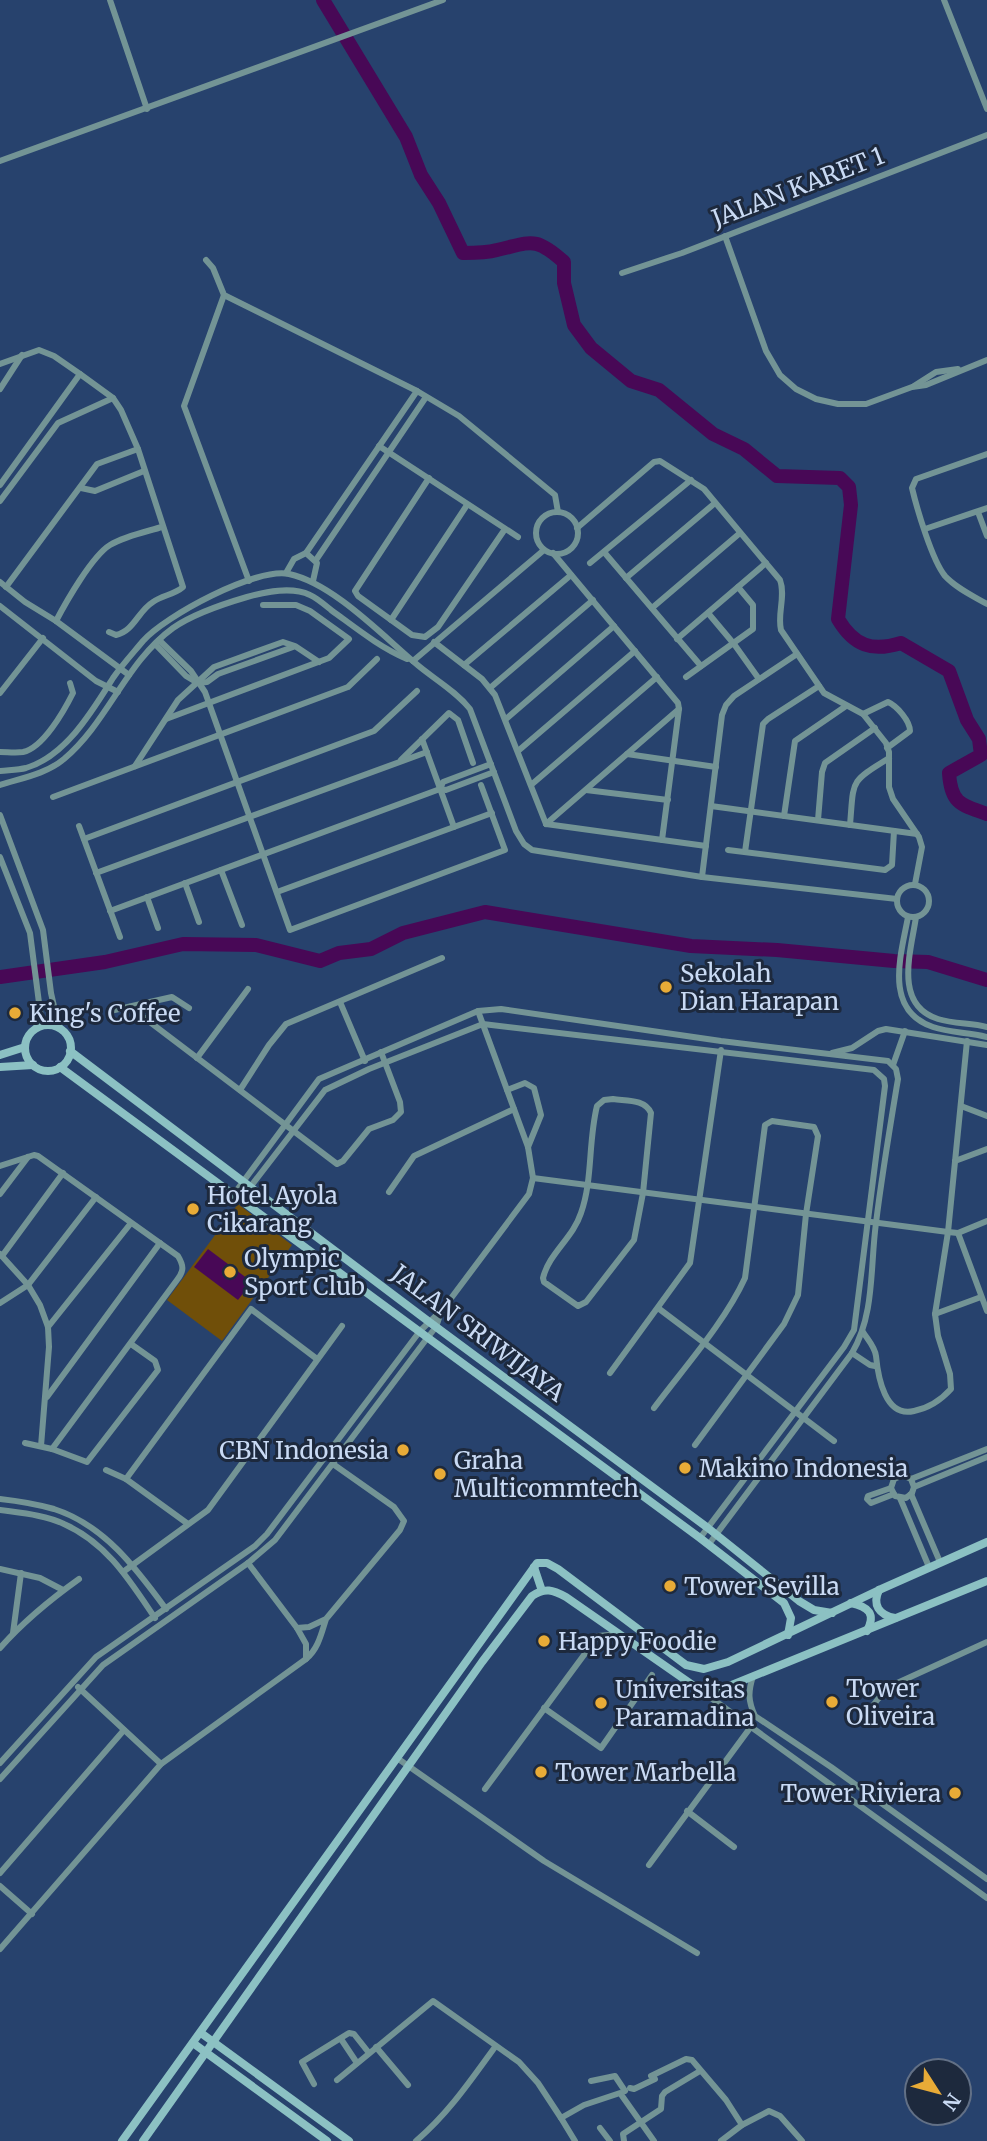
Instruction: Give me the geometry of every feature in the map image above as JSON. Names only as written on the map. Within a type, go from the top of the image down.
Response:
[{"type":"street","points":[[110,0],[148,109]]},
{"type":"street","points":[[0,161],[443,0]]},
{"type":"street","points":[[944,0],[987,109]]},
{"type":"street","name":"JALAN KARET 1","points":[[622,273],[682,253],[987,135]]},
{"type":"street","points":[[726,236],[766,351],[780,375],[796,389],[816,398],[854,405],[866,404],[912,387],[926,385],[987,360]]},
{"type":"street","points":[[206,260],[213,268],[224,295],[417,391],[459,416],[555,495],[558,512]]},
{"type":"street","points":[[224,295],[184,406],[249,581]]},
{"type":"street","points":[[0,364],[39,350],[46,352],[113,398],[138,449],[183,587],[152,602],[122,634],[109,632]]},
{"type":"street","points":[[0,389],[23,355]]},
{"type":"street","points":[[0,485],[80,373]]},
{"type":"street","points":[[286,573],[294,559],[306,553],[417,391]]},
{"type":"street","points":[[313,581],[316,560],[426,397]]},
{"type":"street","points":[[0,501],[58,423],[113,398]]},
{"type":"street","points":[[51,412],[58,423]]},
{"type":"street","points":[[379,446],[518,537]]},
{"type":"street","points":[[6,587],[97,464],[138,449]]},
{"type":"street","points":[[987,454],[916,480],[912,488],[936,560],[945,576],[987,604]]},
{"type":"street","points":[[577,528],[654,462],[660,461],[704,489],[766,563],[782,587],[780,631],[824,693],[863,714],[887,748],[889,787],[893,799],[917,834],[922,847],[915,884]]},
{"type":"street","points":[[81,488],[95,491],[144,471]]},
{"type":"street","points":[[429,478],[355,591],[358,596],[412,635],[425,637],[438,627],[505,528]]},
{"type":"street","points":[[590,563],[691,480]]},
{"type":"street","points":[[626,578],[715,503]]},
{"type":"street","points":[[391,620],[467,505]]},
{"type":"street","points":[[925,529],[987,509]]},
{"type":"street","points":[[558,512],[567,514],[573,520],[578,536],[569,550],[553,553],[544,550],[538,543],[536,534],[542,518],[558,512]]},
{"type":"street","points":[[978,512],[987,536]]},
{"type":"street","points":[[56,621],[73,592],[104,550],[117,542],[162,527]]},
{"type":"street","points":[[652,608],[740,533]]},
{"type":"street","points":[[412,661],[544,550]]},
{"type":"street","points":[[604,552],[701,666]]},
{"type":"street","points":[[306,553],[316,560]]},
{"type":"street","points":[[553,553],[672,694],[679,709],[662,840]]},
{"type":"street","points":[[677,639],[766,563]]},
{"type":"street","points":[[0,771],[26,768],[53,752],[91,715],[120,668],[159,625],[176,614],[249,581],[286,573],[313,581],[393,641],[412,661],[463,700],[470,709],[516,831],[524,844],[532,850],[702,877],[897,899]]},
{"type":"street","points":[[464,665],[571,575]]},
{"type":"street","points":[[0,582],[129,675]]},
{"type":"street","points":[[686,677],[753,629],[753,605],[738,587]]},
{"type":"street","points":[[0,785],[41,772],[62,760],[99,720],[129,675],[157,642],[175,627],[239,600],[282,591],[309,594],[385,650],[412,661]]},
{"type":"street","points":[[490,688],[593,600]]},
{"type":"street","points":[[166,719],[319,662],[328,658],[349,639],[310,611],[296,605],[263,605]]},
{"type":"street","points":[[0,606],[108,688],[118,692]]},
{"type":"street","points":[[708,613],[759,679]]},
{"type":"street","points":[[506,719],[614,626]]},
{"type":"street","points":[[0,693],[43,638]]},
{"type":"street","points":[[157,642],[186,677],[198,683],[205,692],[290,930],[505,850],[481,785]]},
{"type":"street","points":[[135,766],[178,700],[214,667],[283,642],[295,646],[319,662]]},
{"type":"street","points":[[434,642],[490,688],[506,719],[546,824]]},
{"type":"street","points":[[518,751],[635,651]]},
{"type":"street","points":[[702,877],[722,715],[726,705],[734,696],[797,654]]},
{"type":"street","points":[[52,797],[348,687],[377,659]]},
{"type":"street","points":[[531,785],[657,677]]},
{"type":"street","points":[[0,752],[21,752],[31,749],[41,741],[73,693],[70,683]]},
{"type":"street","points":[[745,852],[763,724],[819,686]]},
{"type":"street","points":[[84,839],[374,731],[417,691]]},
{"type":"street","points":[[863,714],[883,702],[888,702],[893,704],[910,726],[906,736],[887,748]]},
{"type":"street","points":[[784,816],[794,741],[846,706]]},
{"type":"street","points":[[546,824],[679,709]]},
{"type":"street","points":[[400,761],[449,713],[458,720],[473,763]]},
{"type":"street","points":[[818,820],[825,763],[875,728]]},
{"type":"street","points":[[422,739],[454,827]]},
{"type":"street","points":[[96,873],[427,751]]},
{"type":"street","points":[[627,754],[716,766]]},
{"type":"street","points":[[850,825],[856,780],[889,758]]},
{"type":"street","points":[[440,789],[443,782],[491,764]]},
{"type":"street","points":[[110,911],[440,789],[446,790],[494,772]]},
{"type":"street","points":[[586,790],[668,800]]},
{"type":"street","points":[[711,806],[917,834]]},
{"type":"street","points":[[277,892],[492,813]]},
{"type":"street","points":[[0,815],[43,930],[51,993],[59,1028],[68,1038],[70,1051],[69,1058],[61,1067],[49,1071],[33,1065],[0,1067]]},
{"type":"street","points":[[546,824],[706,846]]},
{"type":"street","points":[[79,827],[120,937]]},
{"type":"street","points":[[728,850],[885,870],[892,865],[894,831]]},
{"type":"street","points":[[0,857],[30,933],[41,1026]]},
{"type":"street","points":[[221,870],[242,925]]},
{"type":"street","points":[[185,883],[199,922]]},
{"type":"street","points":[[915,884],[927,891],[929,898],[927,911],[912,917],[899,910],[897,899],[903,888],[915,884]]},
{"type":"street","points":[[147,897],[158,928]]},
{"type":"street","points":[[912,917],[898,974],[902,999],[919,1020],[944,1030],[987,1037]]},
{"type":"street","points":[[912,917],[912,948],[908,975],[910,995],[925,1013],[946,1021],[987,1027]]},
{"type":"street","points":[[240,1090],[286,1024],[442,958]]},
{"type":"street","points":[[197,1058],[248,989]]},
{"type":"street","points":[[110,1011],[172,997],[190,1008]]},
{"type":"street","points":[[340,1002],[369,1069]]},
{"type":"street","points":[[130,1007],[334,1163],[339,1164],[369,1129],[400,1114],[400,1102],[381,1052]]},
{"type":"street","points":[[247,1185],[250,1172],[319,1079],[478,1011],[501,1009],[816,1054],[888,1061],[895,1067]]},
{"type":"street","points":[[0,1779],[103,1665],[248,1563],[275,1540],[425,1341],[432,1324],[529,1194],[533,1178],[528,1147],[478,1011]]},
{"type":"street","points":[[238,1197],[247,1185],[257,1178],[325,1090],[369,1069],[483,1024],[874,1070],[884,1079],[886,1086],[854,1330],[700,1538]]},
{"type":"street","points":[[33,1065],[27,1057],[25,1047],[29,1036],[41,1026],[59,1028]]},
{"type":"street","points":[[829,1054],[852,1048],[878,1031],[905,1031],[987,1045]]},
{"type":"street","points":[[709,1544],[852,1353],[863,1332],[868,1307],[875,1224],[898,1079],[895,1067],[905,1031]]},
{"type":"street","points":[[610,1373],[690,1263],[721,1041]]},
{"type":"street","points":[[863,1332],[872,1345],[876,1357],[875,1366],[890,1404],[898,1411],[908,1413],[920,1410],[940,1400],[951,1389],[952,1383],[938,1336],[935,1314],[948,1232],[967,1041]]},
{"type":"street","points":[[0,1055],[25,1047]]},
{"type":"street","name":"JALAN SRIWIJAYA","points":[[70,1051],[432,1324],[719,1531],[799,1601],[814,1610],[832,1613]]},
{"type":"street","name":"JALAN SRIWIJAYA","points":[[61,1067],[420,1331],[425,1341],[709,1544],[784,1603],[791,1618],[788,1635]]},
{"type":"street","points":[[507,1090],[525,1083],[534,1087],[541,1115],[528,1147]]},
{"type":"street","points":[[613,1099],[643,1103],[651,1113],[643,1193],[634,1240],[586,1302],[578,1306],[542,1278],[550,1261],[576,1225],[588,1185],[597,1107],[604,1100],[613,1099]]},
{"type":"street","points":[[961,1106],[987,1116]]},
{"type":"street","points":[[389,1192],[414,1156],[514,1109]]},
{"type":"street","points":[[653,1408],[703,1343],[745,1278],[765,1125],[772,1121],[814,1126],[818,1136],[796,1301],[788,1319],[695,1445]]},
{"type":"street","points":[[955,1161],[987,1149]]},
{"type":"street","points":[[0,1166],[29,1156],[38,1156],[178,1256],[183,1265],[183,1272],[52,1449]]},
{"type":"street","points":[[0,1194],[29,1156]]},
{"type":"street","points":[[41,1446],[49,1347],[48,1327],[40,1305],[28,1285],[1,1254],[63,1173]]},
{"type":"street","points":[[533,1178],[958,1233],[987,1221]]},
{"type":"street","points":[[0,1303],[28,1285],[96,1197]]},
{"type":"street","points":[[48,1327],[131,1223]]},
{"type":"street","points":[[958,1233],[987,1311]]},
{"type":"street","points":[[46,1398],[160,1243]]},
{"type":"street","points":[[935,1314],[981,1297]]},
{"type":"street","points":[[658,1308],[834,1441]]},
{"type":"street","points":[[126,1479],[251,1309],[317,1359]]},
{"type":"street","points":[[0,1763],[96,1657],[255,1546],[267,1534],[420,1331],[432,1324]]},
{"type":"street","points":[[123,1572],[208,1510],[342,1326]]},
{"type":"street","points":[[25,1443],[52,1449],[87,1462],[158,1370],[155,1361],[131,1344]]},
{"type":"street","points":[[852,1353],[875,1366]]},
{"type":"street","points":[[912,1487],[987,1449]]},
{"type":"street","points":[[895,1493],[987,1457]]},
{"type":"street","points":[[297,1628],[309,1628],[326,1619],[385,1549],[404,1521],[394,1507],[333,1464]]},
{"type":"street","points":[[106,1470],[126,1479],[188,1524]]},
{"type":"street","points":[[929,1567],[895,1493],[892,1482],[897,1477],[905,1476],[912,1487],[940,1562]]},
{"type":"street","points":[[0,1499],[54,1509],[86,1525],[109,1541],[132,1564],[172,1617]]},
{"type":"street","points":[[0,1510],[65,1524],[99,1546],[123,1572],[160,1625]]},
{"type":"street","points":[[80,1534],[86,1525]]},
{"type":"street","points":[[122,2141],[534,1567],[541,1562],[552,1565],[686,1665],[704,1668],[729,1662],[987,1542]]},
{"type":"street","points":[[248,1563],[297,1628],[306,1644],[306,1659]]},
{"type":"street","points":[[534,1567],[542,1591]]},
{"type":"street","points":[[0,1569],[40,1578],[63,1591]]},
{"type":"street","points":[[13,1633],[21,1573]]},
{"type":"street","points":[[0,1648],[13,1633],[79,1579]]},
{"type":"street","points":[[707,1695],[987,1581]]},
{"type":"street","points":[[143,2141],[523,1606],[532,1596],[542,1591],[550,1590],[566,1597],[707,1695],[987,1898]]},
{"type":"street","points":[[879,1590],[875,1600],[879,1610],[886,1616],[895,1618]]},
{"type":"street","points":[[851,1603],[864,1606],[871,1613],[872,1619],[867,1631]]},
{"type":"street","points":[[0,1949],[161,1764],[313,1653],[326,1619]]},
{"type":"street","points":[[485,1789],[598,1636],[618,1634]]},
{"type":"street","points":[[861,1721],[878,1699],[895,1684],[987,1642]]},
{"type":"street","points":[[544,1708],[601,1748],[652,1675]]},
{"type":"street","points":[[753,1675],[748,1692],[749,1704],[755,1716],[987,1879]]},
{"type":"street","points":[[72,1682],[161,1764]]},
{"type":"street","points":[[649,1865],[750,1728]]},
{"type":"street","points":[[0,1873],[124,1730]]},
{"type":"street","points":[[397,1758],[544,1861],[697,1953]]},
{"type":"street","points":[[687,1811],[734,1847]]},
{"type":"street","points":[[944,1868],[954,1855]]},
{"type":"street","points":[[0,1886],[32,1914]]},
{"type":"street","points":[[337,2080],[433,2001],[528,2071],[575,2141]]},
{"type":"street","points":[[201,2033],[349,2141]]},
{"type":"street","points":[[314,2084],[302,2062],[349,2033],[354,2034],[369,2053]]},
{"type":"street","points":[[341,2039],[357,2063]]},
{"type":"street","points":[[194,2043],[327,2141]]},
{"type":"street","points":[[376,2047],[408,2085]]},
{"type":"street","points":[[416,2141],[456,2102],[495,2047]]},
{"type":"street","points":[[561,2118],[584,2105],[635,2089],[655,2079],[652,2076],[686,2059],[693,2061],[726,2100],[742,2125]]},
{"type":"street","points":[[624,2141],[623,2134],[662,2108],[663,2093],[700,2071]]},
{"type":"street","points":[[591,2081],[616,2076],[627,2090],[641,2123],[654,2141]]},
{"type":"street","points":[[720,2141],[766,2111],[780,2116],[802,2141]]},
{"type":"street","points":[[600,2128],[610,2141]]},
{"type":"shaded area","name":"Olympic Sport Club","points":[[238,1204],[292,1245],[222,1341],[167,1300]]},
{"type":"shaded area","points":[[208,1249],[252,1282],[238,1300],[194,1267]]},
{"type":"waterway","points":[[323,0],[406,137],[421,175],[439,203],[463,253],[489,252],[526,243],[546,248],[564,262],[564,283],[574,325],[591,348],[631,381],[659,390],[713,434],[744,449],[777,476],[840,478],[849,487],[851,505],[838,619],[857,641],[865,645],[881,647],[901,643],[949,671],[967,720],[979,739],[981,755],[949,773],[952,791],[964,805],[987,814]]},
{"type":"waterway","points":[[0,977],[105,962],[183,944],[256,945],[320,961],[339,953],[371,949],[403,933],[485,912],[691,946],[928,962],[987,980]]},
{"type":"place","name":"Sekolah Dian Harapan","points":[[666,987]]},
{"type":"place","name":"King's Coffee","points":[[15,1013]]},
{"type":"place","name":"Hotel Ayola Cikarang","points":[[193,1209]]},
{"type":"place","name":"Olympic Sport Club","points":[[230,1272]]},
{"type":"place","name":"CBN Indonesia","points":[[403,1450]]},
{"type":"place","name":"Makino Indonesia","points":[[685,1468]]},
{"type":"place","name":"Graha Multicommtech","points":[[440,1474]]},
{"type":"place","name":"Tower Sevilla","points":[[670,1586]]},
{"type":"place","name":"Happy Foodie","points":[[544,1641]]},
{"type":"place","name":"Tower Oliveira","points":[[832,1702]]},
{"type":"place","name":"Universitas Paramadina","points":[[601,1703]]},
{"type":"place","name":"Tower Marbella","points":[[541,1772]]},
{"type":"place","name":"Tower Riviera","points":[[955,1793]]}]
